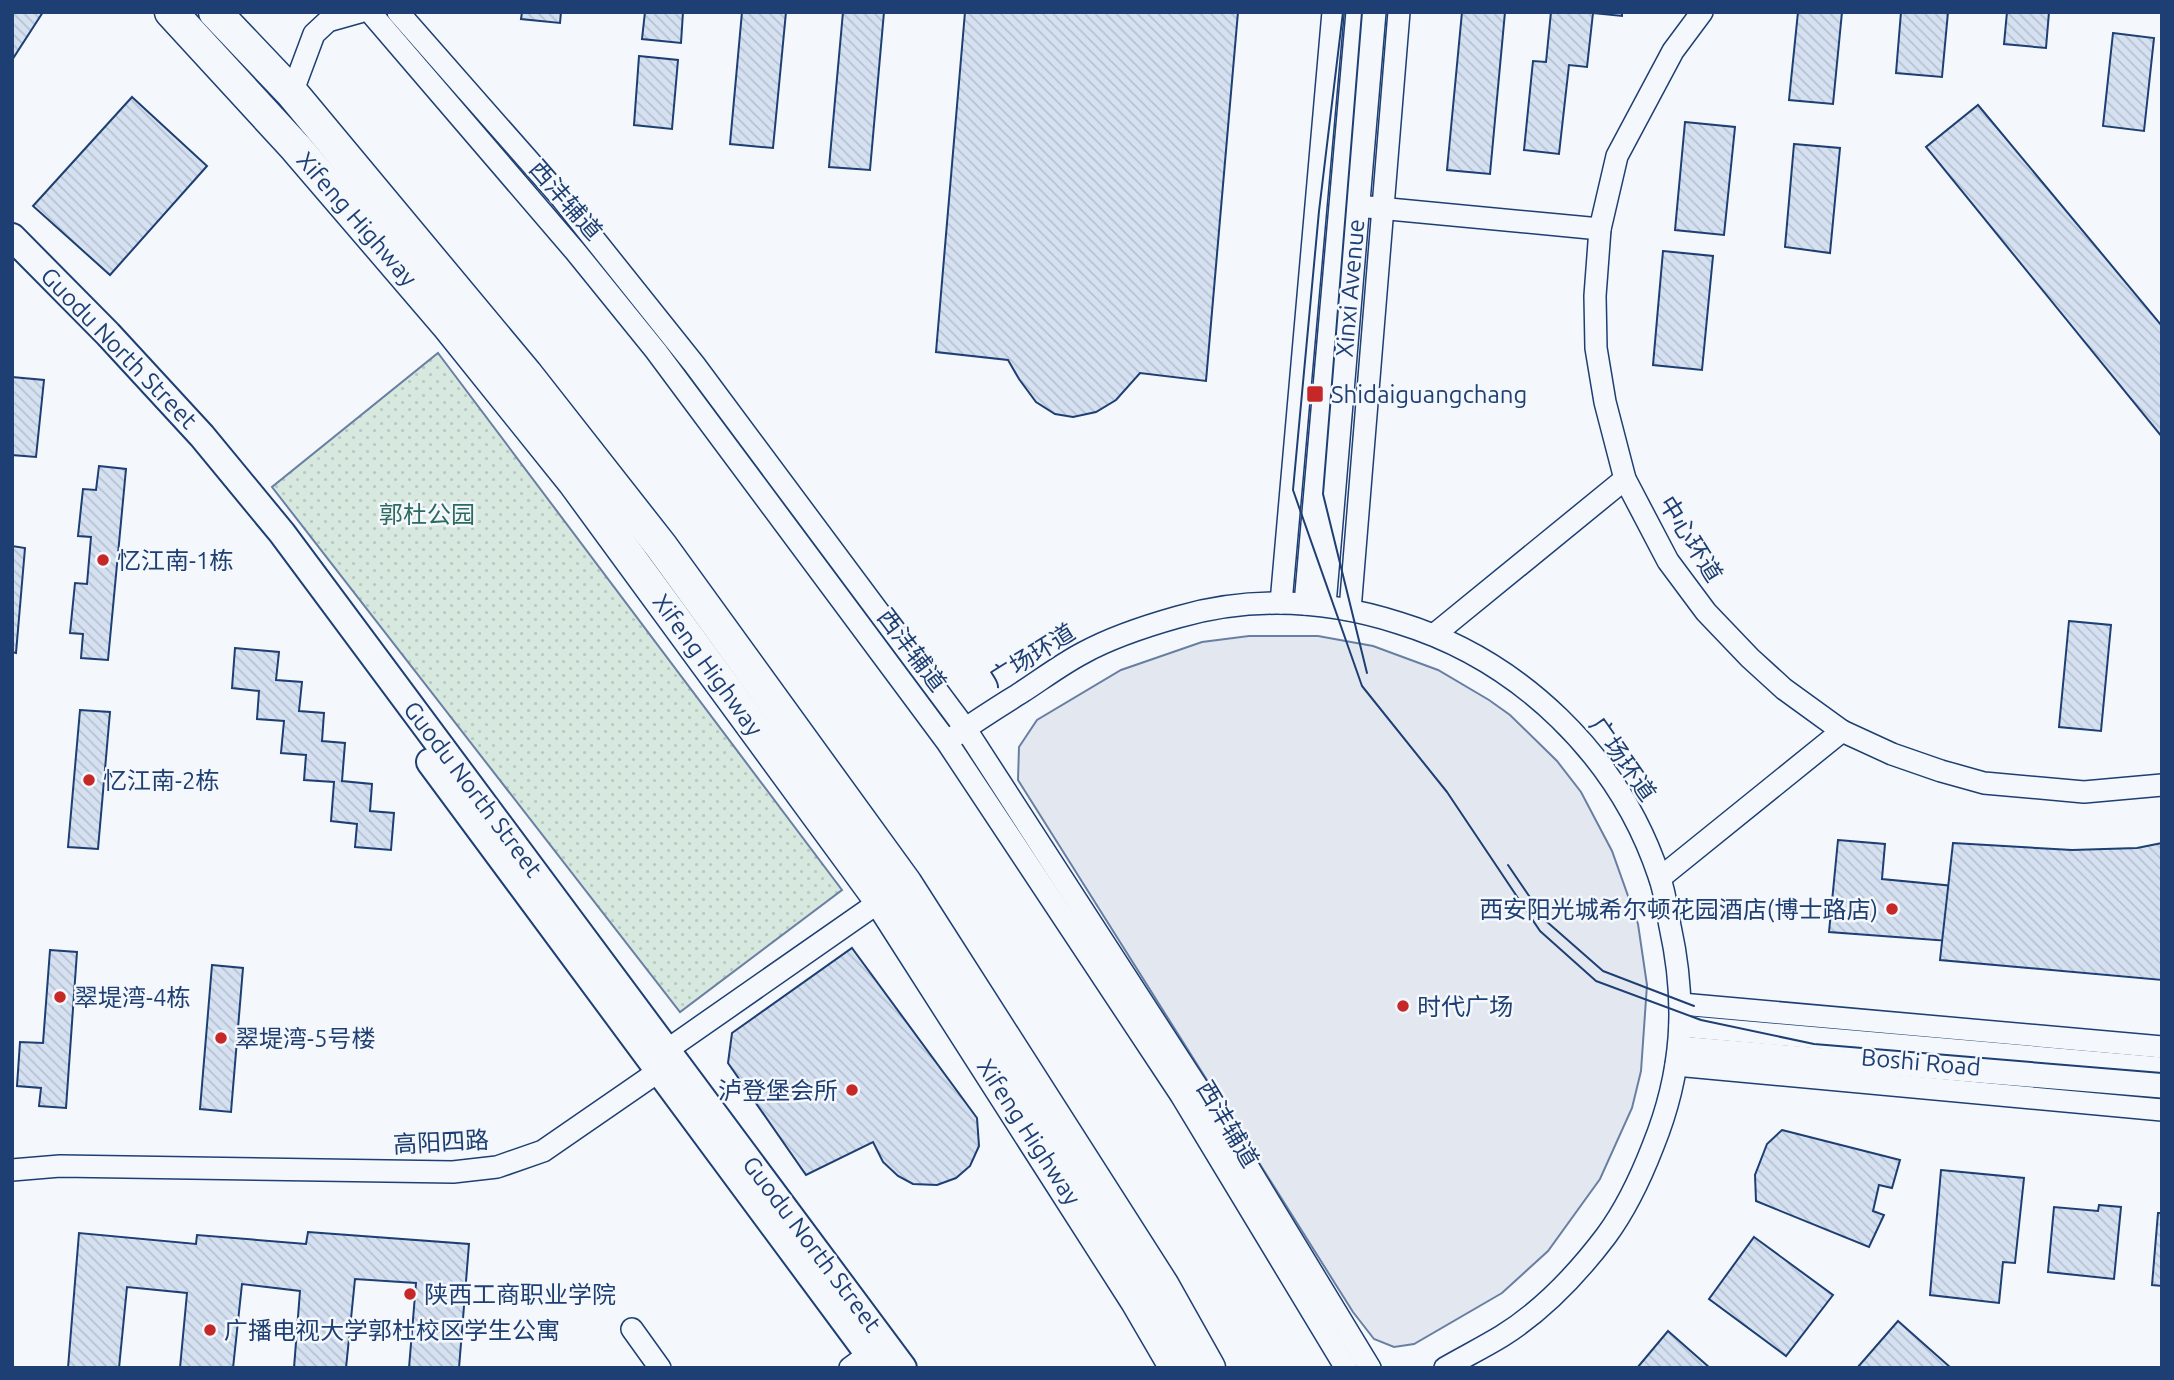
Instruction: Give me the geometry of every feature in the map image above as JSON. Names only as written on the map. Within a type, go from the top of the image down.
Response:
[{"type":"highway","name":"Xifeng Highway","points":[[171,12],[235,80],[447,324],[894,892],[1176,1368]]},
{"type":"highway","name":"Xifeng Highway","points":[[215,12],[292,93],[526,374],[653,535],[1156,1275],[1209,1368]]},
{"type":"main road","name":"Guodu North Street","points":[[12,237],[108,334],[202,436],[282,533],[663,1061],[871,1358],[903,1368]]},
{"type":"main road","name":"Guodu North Street","points":[[12,257],[100,345],[223,487],[663,1061]]},
{"type":"street","points":[[292,93],[314,34],[328,21],[360,12]]},
{"type":"street","name":"西沣辅道","points":[[370,12],[575,251],[656,351],[947,742],[1181,1095],[1346,1368]]},
{"type":"street","name":"西沣辅道","points":[[398,12],[559,195],[686,354],[965,728],[1231,1139],[1370,1368]]},
{"type":"street","name":"Xinxi Avenue","points":[[1281,603],[1333,12]]},
{"type":"street","name":"Xinxi Avenue","points":[[1315,604],[1349,205],[1357,12]]},
{"type":"street","name":"Xinxi Avenue","points":[[1349,205],[1375,12]]},
{"type":"street","name":"Xinxi Avenue","points":[[1350,610],[1399,12]]},
{"type":"street","name":"中心环道","points":[[1702,12],[1673,51],[1617,156],[1600,229],[1595,296],[1596,348],[1605,402],[1625,479],[1668,561],[1706,612],[1784,689],[1842,731],[1892,754],[1984,783],[2084,792],[2162,785]]},
{"type":"street","points":[[1349,205],[1600,229]]},
{"type":"street","points":[[1435,634],[1625,479]]},
{"type":"street","name":"广场环道","points":[[947,742],[1083,653],[1119,636],[1179,616],[1221,608],[1281,603],[1315,604],[1350,610],[1435,634],[1498,668],[1537,698],[1588,747],[1628,808],[1660,878],[1679,966],[1681,1004],[1673,1087],[1661,1128],[1648,1159],[1606,1236],[1568,1280],[1532,1314],[1503,1335],[1445,1368]]},
{"type":"street","points":[[1660,878],[1842,731]]},
{"type":"street","name":"高阳四路","points":[[12,1170],[60,1167],[453,1172],[497,1167],[543,1151],[894,892]]},
{"type":"street","name":"Boshi Road","points":[[1681,1004],[2162,1047]]},
{"type":"street","name":"Boshi Road","points":[[1678,1046],[2162,1068]]},
{"type":"street","name":"Boshi Road","points":[[1678,1046],[2162,1087]]},
{"type":"street","name":"Boshi Road","points":[[1678,1046],[2162,1110]]},
{"type":"street","points":[[632,1329],[660,1368]]},
{"type":"green space","name":"郭杜公园","points":[[438,353],[842,890],[680,1012],[272,487]]},
{"type":"shaded area","name":"时代广场","points":[[1249,636],[1318,636],[1373,646],[1438,670],[1510,715],[1557,761],[1581,792],[1612,851],[1638,924],[1647,985],[1641,1071],[1632,1108],[1600,1179],[1548,1251],[1502,1293],[1414,1344],[1394,1347],[1374,1339],[1353,1312],[1018,780],[1019,747],[1037,720],[1121,670],[1202,642]]},
{"type":"building","points":[[12,12],[43,12],[12,60]]},
{"type":"building","points":[[522,12],[561,12],[560,23],[521,19]]},
{"type":"building","points":[[645,12],[683,12],[681,43],[642,39]]},
{"type":"building","points":[[742,12],[786,12],[773,148],[730,144]]},
{"type":"building","points":[[843,12],[884,12],[870,170],[829,167]]},
{"type":"building","points":[[965,12],[1238,12],[1206,381],[1140,373],[1116,400],[1096,412],[1073,417],[1055,414],[1036,402],[1008,360],[936,352]]},
{"type":"building","points":[[1462,12],[1505,12],[1490,174],[1447,170]]},
{"type":"building","points":[[1551,12],[1622,12],[1622,16],[1593,13],[1587,67],[1569,65],[1559,154],[1524,150],[1533,61],[1546,62]]},
{"type":"building","points":[[1798,12],[1842,12],[1833,104],[1789,100]]},
{"type":"building","points":[[1901,12],[1948,12],[1942,77],[1896,73]]},
{"type":"building","points":[[2007,12],[2049,12],[2046,48],[2004,44]]},
{"type":"building","points":[[2113,33],[2154,38],[2144,131],[2103,126]]},
{"type":"building","points":[[639,56],[678,60],[672,129],[634,125]]},
{"type":"building","points":[[132,97],[207,166],[110,275],[33,206]]},
{"type":"building","points":[[1978,105],[2162,326],[2162,437],[1926,147]]},
{"type":"building","points":[[1685,122],[1735,127],[1724,235],[1675,230]]},
{"type":"building","points":[[1794,144],[1840,148],[1830,253],[1785,247]]},
{"type":"building","points":[[1663,251],[1713,256],[1702,370],[1653,365]]},
{"type":"building","points":[[12,377],[44,380],[36,457],[12,455]]},
{"type":"building","name":"忆江南-1栋","points":[[99,466],[126,469],[108,660],[81,658],[83,634],[70,633],[75,583],[87,584],[91,537],[78,536],[83,489],[96,490]]},
{"type":"building","points":[[12,546],[25,548],[16,653],[12,652]]},
{"type":"building","points":[[2069,621],[2111,625],[2101,731],[2059,727]]},
{"type":"building","points":[[235,648],[279,652],[276,680],[302,682],[299,711],[324,713],[322,741],[345,743],[342,781],[372,784],[370,811],[394,813],[391,850],[355,847],[357,824],[331,821],[334,782],[304,780],[306,755],[281,753],[284,721],[257,719],[259,691],[232,688]]},
{"type":"building","name":"忆江南-2栋","points":[[80,710],[110,712],[98,849],[68,847]]},
{"type":"building","name":"西安阳光城希尔顿花园酒店(博士路店)","points":[[1838,840],[1885,844],[1882,879],[1954,886],[1949,941],[1829,932]]},
{"type":"building","points":[[1953,843],[2072,850],[2137,848],[2162,843],[2162,980],[1940,960]]},
{"type":"building","name":"泸登堡会所","points":[[852,948],[977,1118],[979,1146],[970,1166],[956,1178],[937,1185],[913,1184],[898,1176],[883,1162],[873,1142],[806,1175],[728,1063],[732,1033]]},
{"type":"building","name":"翠堤湾-4栋","points":[[50,950],[77,952],[66,1108],[39,1106],[41,1088],[17,1086],[20,1042],[43,1043]]},
{"type":"building","name":"翠堤湾-5号楼","points":[[212,965],[243,968],[231,1112],[200,1109]]},
{"type":"building","points":[[1782,1130],[1900,1160],[1892,1188],[1879,1185],[1873,1211],[1884,1215],[1869,1247],[1756,1201],[1755,1175],[1767,1144]]},
{"type":"building","points":[[1941,1170],[2024,1178],[2015,1263],[2003,1262],[1999,1303],[1930,1295]]},
{"type":"building","points":[[2099,1205],[2121,1207],[2114,1279],[2048,1272],[2054,1207],[2098,1211]]},
{"type":"building","points":[[2158,1213],[2162,1213],[2162,1286],[2152,1285]]},
{"type":"building","name":"广播电视大学郭杜校区学生公寓","points":[[308,1232],[469,1244],[459,1368],[409,1368],[416,1283],[355,1279],[346,1368],[294,1368],[300,1291],[242,1284],[233,1368],[180,1368],[187,1293],[127,1287],[119,1368],[68,1368],[79,1233],[196,1244],[197,1235],[306,1244]]},
{"type":"building","points":[[1754,1237],[1833,1295],[1786,1356],[1709,1299]]},
{"type":"building","points":[[1898,1321],[1951,1368],[1857,1368]]},
{"type":"building","points":[[1668,1331],[1710,1368],[1637,1368]]},
{"type":"tram line","points":[[1343,12],[1319,211],[1293,490],[1362,686],[1447,792],[1540,931],[1596,981],[1701,1020],[1814,1044],[2162,1073]]},
{"type":"tram line","points":[[1362,12],[1323,494],[1367,673]]},
{"type":"tram line","points":[[1508,865],[1546,921],[1603,971],[1694,1006]]},
{"type":"place","name":"Shidaiguangchang","points":[[1315,394]]},
{"type":"place","name":"忆江南-1栋","points":[[103,560]]},
{"type":"place","name":"忆江南-2栋","points":[[89,780]]},
{"type":"place","name":"西安阳光城希尔顿花园酒店(博士路店)","points":[[1892,909]]},
{"type":"place","name":"翠堤湾-4栋","points":[[60,997]]},
{"type":"place","name":"时代广场","points":[[1403,1006]]},
{"type":"place","name":"翠堤湾-5号楼","points":[[221,1038]]},
{"type":"place","name":"泸登堡会所","points":[[852,1090]]},
{"type":"place","name":"陕西工商职业学院","points":[[410,1294]]},
{"type":"place","name":"广播电视大学郭杜校区学生公寓","points":[[210,1330]]}]
